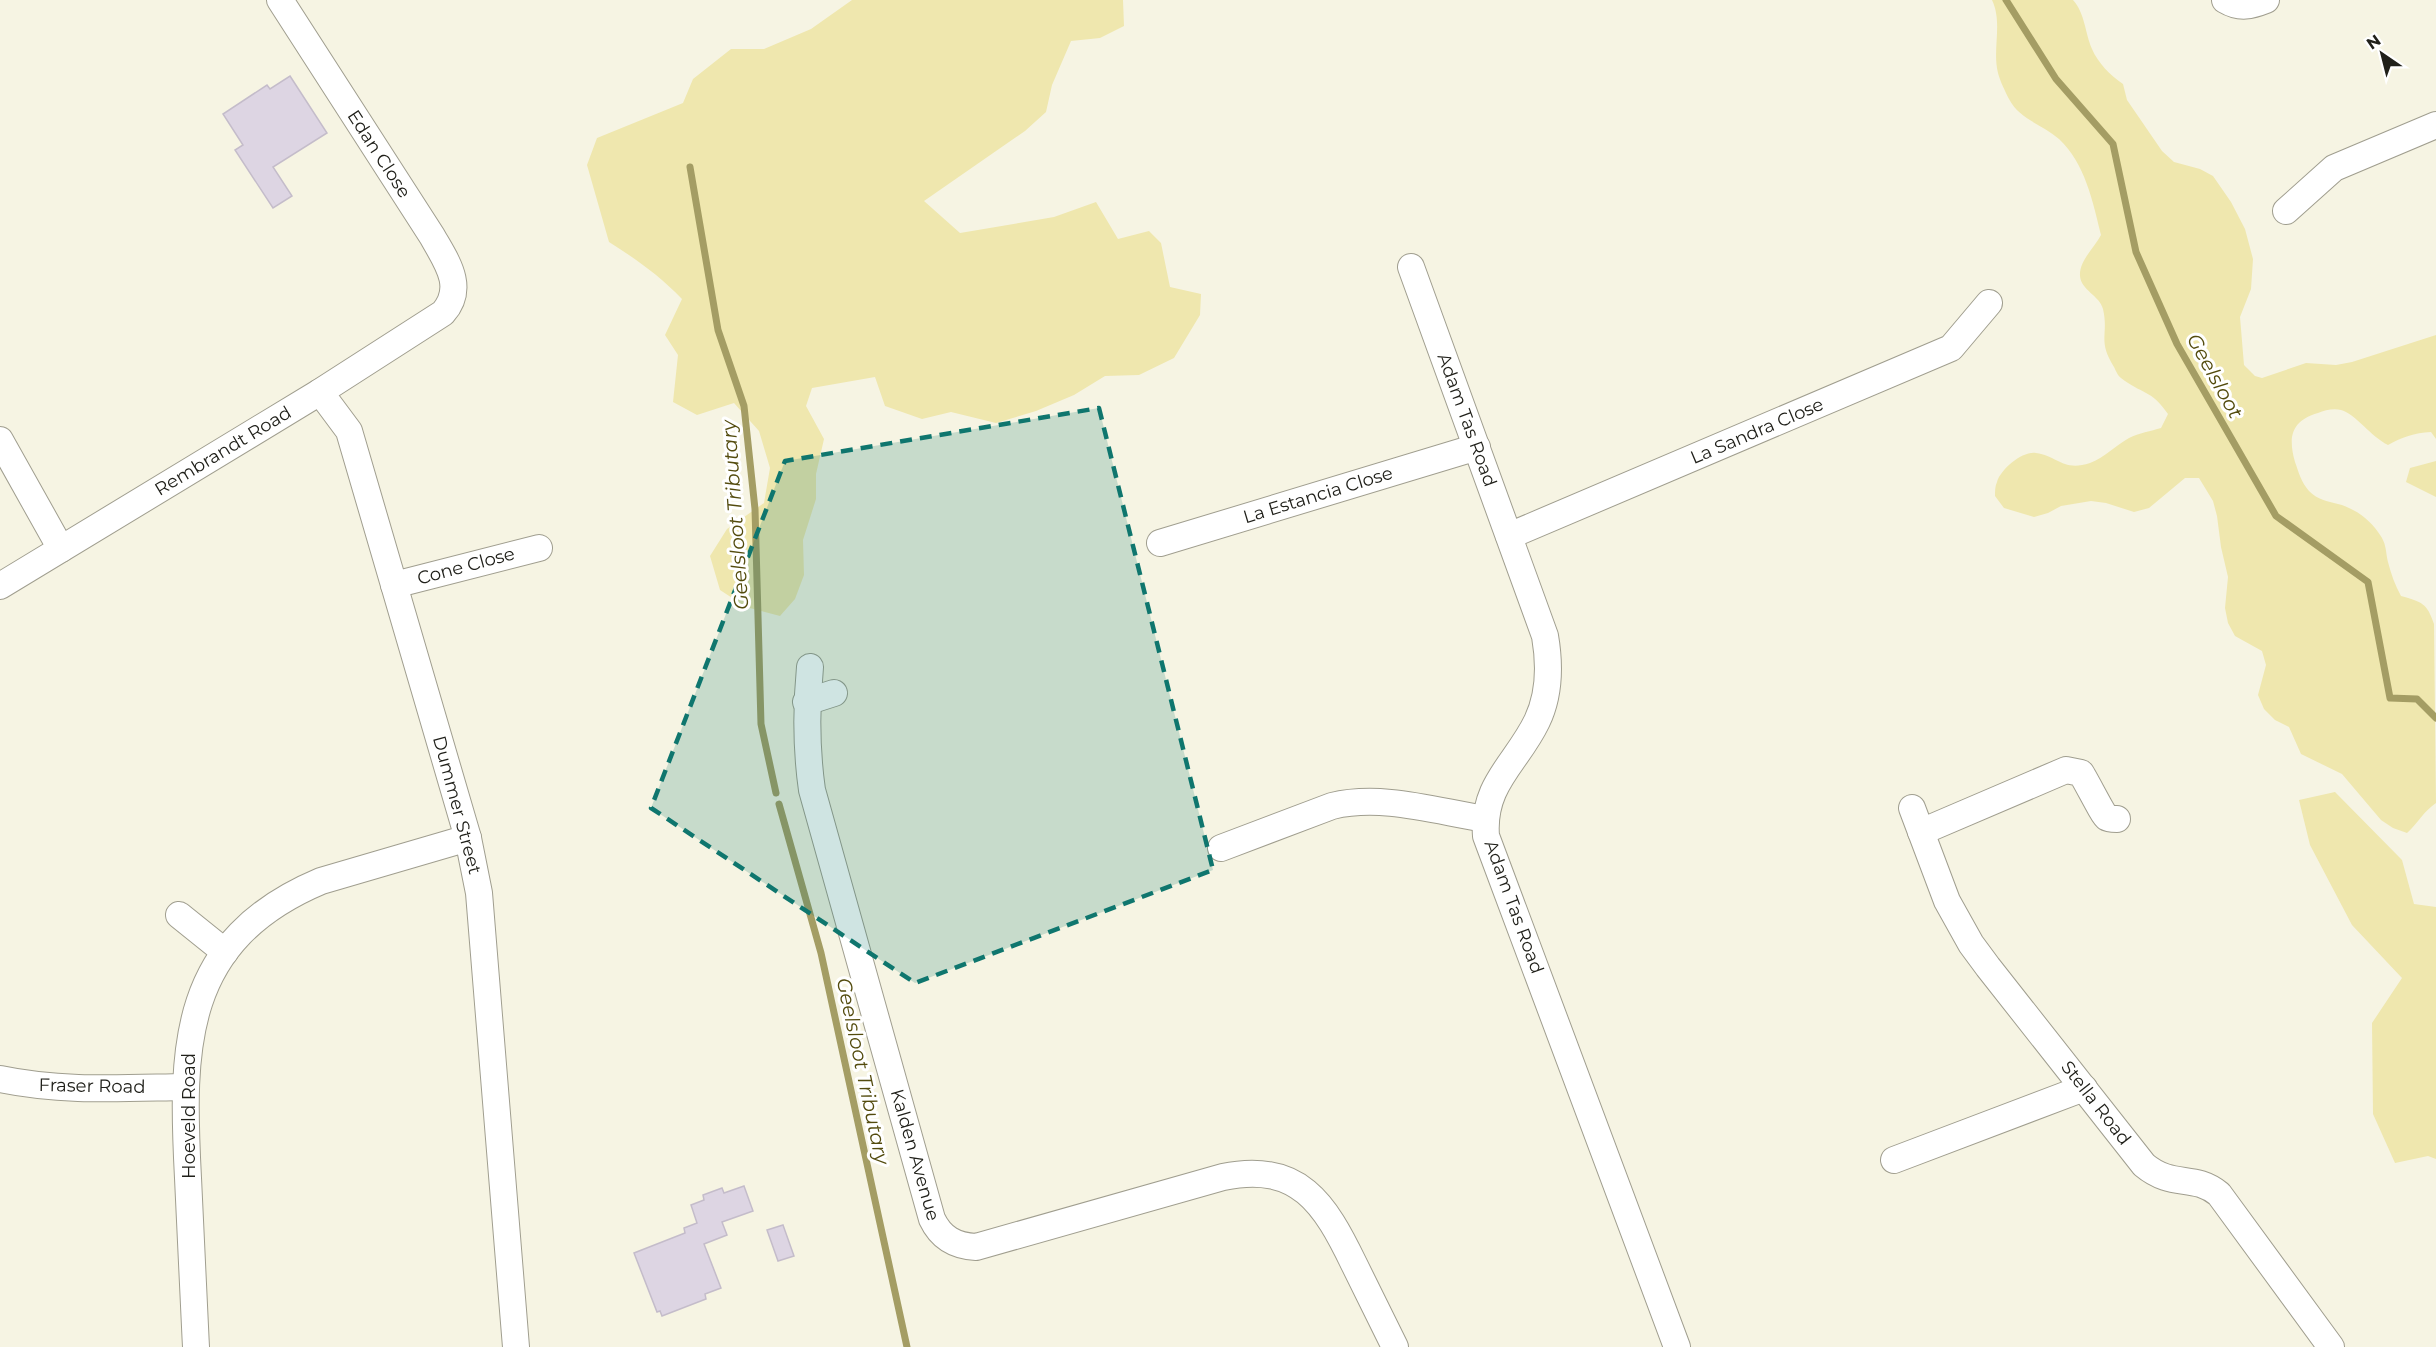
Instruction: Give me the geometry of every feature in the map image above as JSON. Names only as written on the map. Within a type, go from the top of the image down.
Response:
[{"type":"street","name":"Edan Close","points":[[280,0],[449,266],[454,296],[443,312]]},
{"type":"street","points":[[2225,0],[2241,7],[2266,0]]},
{"type":"street","points":[[2286,211],[2334,168],[2436,124]]},
{"type":"street","name":"Adam Tas Road","points":[[1411,267],[1545,636],[1549,671],[1547,689],[1536,723],[1494,787],[1486,819],[1486,836],[1677,1347]]},
{"type":"street","name":"La Sandra Close","points":[[1509,536],[1951,348],[1989,303]]},
{"type":"street","name":"Rembrandt Road","points":[[0,586],[320,392],[443,312]]},
{"type":"street","name":"Dummer Street","points":[[320,392],[349,431],[468,838],[479,892],[516,1347]]},
{"type":"street","points":[[0,440],[61,549]]},
{"type":"street","name":"La Estancia Close","points":[[1160,543],[1477,447]]},
{"type":"street","name":"Cone Close","points":[[394,585],[539,548]]},
{"type":"street","name":"Kalden Avenue","points":[[810,667],[806,702],[807,758],[812,790],[932,1219],[943,1236],[958,1245],[976,1247],[1239,1174],[1270,1175],[1285,1179],[1304,1190],[1329,1214],[1395,1347]]},
{"type":"street","points":[[806,702],[834,693]]},
{"type":"street","points":[[1921,832],[2066,770],[2081,772],[2093,790],[2102,813],[2108,818],[2117,819]]},
{"type":"street","points":[[1221,848],[1347,802],[1375,801],[1486,819]]},
{"type":"street","name":"Stella Road","points":[[1912,808],[1947,901],[1971,944],[2144,1165],[2171,1180],[2203,1184],[2219,1194],[2331,1347]]},
{"type":"street","name":"Hoeveld Road","points":[[196,1347],[185,1087],[190,1036],[202,992],[225,952],[251,922],[284,898],[321,881],[468,838]]},
{"type":"street","points":[[178,915],[225,952]]},
{"type":"street","name":"Fraser Road","points":[[0,1079],[46,1087],[77,1089],[185,1087]]},
{"type":"street","points":[[1894,1160],[2084,1088]]},
{"type":"highlighted area","points":[[1099,408],[1213,870],[915,983],[651,808],[785,461]]},
{"type":"shaded area","points":[[852,0],[1123,0],[1124,26],[1100,38],[1071,41],[1052,85],[1046,112],[1025,131],[924,201],[960,233],[1054,217],[1096,202],[1118,239],[1149,231],[1161,243],[1170,287],[1201,294],[1200,315],[1174,358],[1139,375],[1105,376],[1074,395],[1036,411],[996,423],[951,412],[922,419],[885,406],[875,377],[812,388],[806,406],[824,439],[816,474],[816,499],[803,540],[804,575],[795,599],[780,616],[746,607],[720,590],[710,556],[727,529],[764,503],[770,468],[759,431],[734,403],[697,415],[673,402],[678,355],[665,335],[682,299],[647,268],[609,242],[587,165],[597,138],[683,103],[693,79],[731,49],[764,49],[811,29]]},
{"type":"shaded area","points":[[1992,0],[2073,0],[2080,11],[2095,54],[2105,68],[2123,84],[2127,100],[2162,151],[2174,162],[2200,169],[2213,176],[2231,202],[2245,229],[2253,259],[2251,289],[2240,317],[2244,365],[2255,376],[2262,378],[2306,363],[2336,365],[2352,362],[2436,335],[2436,439],[2431,432],[2408,436],[2388,445],[2353,416],[2335,409],[2309,416],[2297,425],[2292,438],[2295,462],[2306,488],[2323,500],[2350,508],[2370,523],[2383,540],[2390,571],[2401,596],[2423,604],[2434,624],[2436,803],[2407,833],[2381,820],[2342,774],[2301,754],[2289,727],[2275,720],[2264,709],[2258,695],[2266,665],[2262,651],[2235,636],[2228,623],[2225,608],[2228,577],[2217,516],[2213,501],[2199,478],[2185,478],[2149,508],[2134,512],[2091,501],[2061,506],[2034,517],[2004,508],[1995,496],[1999,477],[2013,462],[2025,455],[2036,453],[2073,466],[2090,463],[2129,438],[2161,428],[2168,414],[2151,396],[2120,377],[2109,358],[2105,344],[2103,309],[2081,281],[2080,276],[2084,260],[2101,235],[2091,196],[2082,171],[2068,149],[2059,139],[2019,112],[2009,99],[2001,83],[1996,64],[1997,18]]},
{"type":"shaded area","points":[[2436,461],[2436,497],[2406,482],[2410,468]]},
{"type":"shaded area","points":[[2335,792],[2402,860],[2414,904],[2436,907],[2436,1159],[2428,1156],[2395,1163],[2373,1114],[2372,1023],[2402,978],[2352,925],[2310,845],[2299,800]]},
{"type":"building","points":[[290,76],[327,133],[273,167],[292,196],[273,208],[235,150],[243,145],[223,114],[267,85],[270,89]]},
{"type":"building","points":[[744,1186],[753,1211],[722,1222],[727,1235],[704,1244],[721,1288],[705,1294],[706,1299],[662,1316],[660,1311],[657,1312],[634,1253],[685,1233],[684,1228],[697,1223],[691,1205],[704,1200],[703,1195],[722,1188],[724,1193]]},
{"type":"building","points":[[783,1225],[794,1256],[778,1261],[767,1230]]},
{"type":"waterway","name":"Geelsloot","points":[[2006,0],[2056,79],[2113,144],[2136,252],[2177,344],[2276,516],[2368,582],[2390,698],[2417,699],[2436,718]]},
{"type":"waterway","name":"Geelsloot Tributary","points":[[690,167],[718,330],[744,406],[755,509],[761,724],[776,793]]},
{"type":"waterway","name":"Geelsloot Tributary","points":[[779,804],[821,953],[907,1347]]}]
